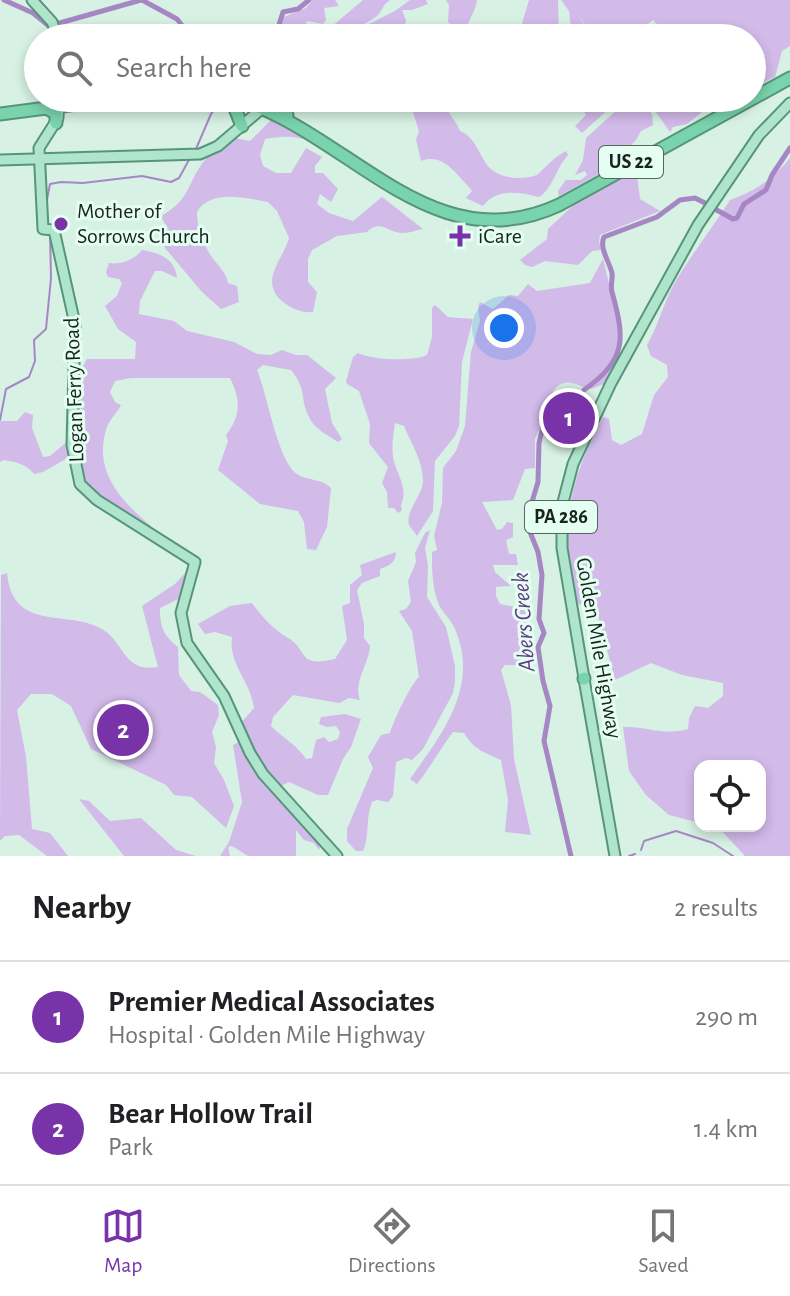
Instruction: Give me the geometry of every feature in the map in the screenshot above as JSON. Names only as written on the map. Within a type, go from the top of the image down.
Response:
[{"type":"highway","name":"US 22","points":[[766,87],[790,75]]},
{"type":"highway","name":"US 22","points":[[766,89],[790,75]]},
{"type":"highway","points":[[0,112],[24,109]]},
{"type":"highway","points":[[236,112],[242,126]]},
{"type":"highway","name":"US 22","points":[[275,112],[433,210],[465,219],[499,221],[531,216],[559,205],[724,112]]},
{"type":"highway","name":"US 22","points":[[280,112],[430,204],[465,215],[499,217],[530,213],[557,202],[721,112]]},
{"type":"main road","points":[[32,0],[50,24]]},
{"type":"main road","name":"Golden Mile Highway","points":[[615,856],[562,548],[561,520],[567,482],[585,436],[698,225],[746,156],[790,105]]},
{"type":"main road","points":[[40,159],[41,142],[58,112]]},
{"type":"main road","points":[[0,160],[200,154],[216,148],[257,112]]},
{"type":"main road","name":"Logan Ferry Road","points":[[40,159],[48,230],[75,325],[72,445],[80,484],[97,500],[195,562],[181,613],[187,643],[224,696],[254,761],[337,856]]},
{"type":"shaded area","points":[[313,0],[335,0],[339,6],[324,8],[326,20],[323,24],[307,21],[306,24],[282,24],[284,17],[306,8]]},
{"type":"shaded area","points":[[363,0],[390,0],[377,16],[364,24],[335,24]]},
{"type":"shaded area","points":[[410,0],[426,0],[428,4],[402,10],[405,24],[369,24]]},
{"type":"shaded area","points":[[446,0],[477,0],[468,24],[448,22],[449,5]]},
{"type":"shaded area","points":[[529,0],[558,0],[559,24],[522,24]]},
{"type":"shaded area","points":[[561,0],[790,0],[790,46],[782,51],[775,77],[766,81],[766,24],[657,24],[653,20],[648,24],[585,24],[577,13],[584,24],[570,24],[569,11]]},
{"type":"shaded area","points":[[413,112],[449,112],[488,166],[508,177],[537,175],[561,154],[566,151],[568,155],[539,197],[501,194],[483,206],[466,198],[472,191],[448,165],[436,160],[421,161],[416,139],[419,132]]},
{"type":"shaded area","points":[[584,112],[605,112],[582,133],[575,126],[586,115]]},
{"type":"shaded area","points":[[615,112],[652,114],[653,125],[641,131],[608,169],[559,196],[558,191],[566,180],[581,180],[587,175],[585,171],[575,175],[583,160],[586,138]]},
{"type":"shaded area","points":[[656,112],[702,112],[687,124],[673,127],[670,132]]},
{"type":"shaded area","points":[[273,118],[312,140],[289,137],[265,139],[260,155],[263,166],[276,173],[291,173],[306,148],[322,157],[315,166],[315,173],[323,173],[338,189],[331,202],[320,194],[317,204],[329,213],[353,221],[382,197],[423,229],[399,233],[377,226],[367,232],[337,236],[312,250],[308,259],[308,282],[317,292],[313,312],[294,309],[276,294],[272,278],[289,238],[277,211],[268,202],[239,197],[220,198],[211,200],[197,212],[205,246],[224,272],[228,283],[237,286],[239,302],[221,309],[202,292],[165,248],[163,237],[168,228],[163,215],[184,196],[204,161],[234,138],[250,141]]},
{"type":"shaded area","points":[[790,158],[790,856],[745,856],[723,832],[766,832],[766,760],[694,760],[694,821],[669,815],[646,795],[629,771],[623,727],[670,732],[688,729],[695,706],[708,708],[723,696],[723,683],[682,675],[651,663],[615,680],[597,611],[576,603],[568,554],[568,530],[575,485],[603,417],[609,419],[612,440],[621,445],[642,434],[654,395],[668,377],[667,365],[651,356],[647,345],[669,293],[730,200],[748,193],[777,172]]},
{"type":"shaded area","points":[[636,169],[640,199],[660,211],[600,235],[601,250],[592,251],[578,265],[545,261],[532,267],[520,260],[547,239],[548,229],[580,199]]},
{"type":"shaded area","points":[[142,250],[170,261],[177,278],[155,271],[140,301],[139,314],[174,321],[187,331],[234,342],[257,354],[271,355],[282,350],[307,355],[336,378],[325,389],[332,423],[342,439],[338,442],[311,421],[300,383],[291,370],[263,365],[257,370],[290,467],[297,474],[331,488],[327,527],[316,550],[307,549],[304,522],[298,511],[260,504],[218,470],[228,441],[226,435],[238,408],[230,378],[131,378],[115,381],[110,392],[115,402],[121,405],[108,424],[103,443],[106,471],[120,495],[151,526],[152,531],[89,491],[75,444],[77,387],[87,359],[135,359],[136,342],[118,329],[105,306],[117,296],[122,283],[119,279],[108,277],[106,272],[109,263],[127,261]]},
{"type":"shaded area","points":[[603,259],[616,312],[621,355],[609,382],[591,389],[571,383],[558,386],[553,391],[557,403],[546,413],[535,439],[535,468],[525,469],[513,500],[482,502],[497,530],[507,522],[513,523],[513,537],[506,540],[509,554],[516,554],[518,565],[493,565],[495,572],[511,586],[496,587],[496,596],[500,604],[531,610],[526,630],[521,635],[520,665],[505,665],[501,670],[511,705],[514,759],[531,835],[505,832],[508,800],[501,760],[476,747],[464,733],[453,732],[417,784],[410,779],[454,708],[463,669],[461,648],[454,627],[440,607],[433,580],[432,552],[437,550],[434,536],[442,503],[443,468],[456,451],[465,426],[471,352],[480,321],[480,302],[493,309],[509,295],[518,296],[528,284],[537,291],[590,283]]},
{"type":"shaded area","points":[[435,305],[448,317],[473,319],[462,362],[459,426],[435,461],[433,511],[417,536],[408,520],[423,481],[421,466],[404,426],[395,423],[393,442],[394,462],[404,494],[402,510],[398,513],[394,508],[388,508],[387,492],[382,483],[388,467],[369,443],[370,424],[359,391],[346,381],[353,357],[358,353],[392,359],[427,355],[432,337],[432,308]]},
{"type":"shaded area","points":[[25,412],[33,415],[32,428],[43,457],[50,456],[68,441],[69,457],[34,474],[20,464],[0,462],[0,421],[17,421]]},
{"type":"shaded area","points":[[430,530],[425,548],[427,597],[446,627],[455,666],[453,693],[423,749],[412,760],[406,758],[396,762],[393,796],[388,802],[372,802],[365,845],[363,851],[356,851],[347,841],[347,829],[373,768],[368,757],[381,735],[390,733],[419,677],[412,631],[399,611],[406,609],[411,602],[408,581],[416,562],[415,553],[425,533]]},
{"type":"shaded area","points":[[396,552],[391,563],[380,569],[380,576],[362,583],[357,590],[364,638],[370,646],[358,686],[360,700],[349,698],[339,703],[293,695],[273,717],[271,726],[306,759],[312,758],[316,740],[324,737],[329,742],[338,739],[340,732],[336,726],[319,724],[321,717],[345,714],[361,719],[328,795],[318,795],[289,782],[281,786],[259,764],[241,723],[254,708],[233,656],[232,637],[215,632],[205,634],[198,624],[230,606],[252,603],[268,623],[309,659],[335,659],[347,640],[342,606],[350,603],[350,585],[362,575],[360,565]]},
{"type":"shaded area","points":[[188,570],[180,598],[160,608],[161,620],[163,630],[178,647],[179,675],[191,691],[200,692],[218,705],[219,715],[212,732],[216,747],[214,763],[234,806],[226,828],[192,797],[174,795],[166,785],[91,749],[71,706],[52,694],[31,694],[17,710],[26,757],[32,829],[50,833],[68,856],[47,856],[19,835],[5,836],[0,841],[1,575],[7,573],[11,592],[20,605],[45,616],[91,624],[105,631],[132,662],[147,668],[158,667],[142,606],[175,584]]},
{"type":"shaded area","points":[[242,740],[313,836],[319,850],[296,830],[296,856],[248,856],[232,846],[228,847],[230,856],[220,856],[229,842],[242,802],[233,745]]},
{"type":"shaded area","points":[[79,799],[89,801],[110,821],[141,818],[176,850],[196,856],[124,856]]},
{"type":"waterway","points":[[4,0],[33,13],[47,24]]},
{"type":"waterway","points":[[56,24],[141,0]]},
{"type":"waterway","points":[[142,0],[181,24]]},
{"type":"waterway","points":[[279,24],[283,12],[298,9],[309,0]]},
{"type":"waterway","points":[[196,149],[212,112]]},
{"type":"waterway","name":"Abers Creek","points":[[713,208],[733,219],[737,218],[744,204],[766,190],[790,148]]},
{"type":"waterway","points":[[46,205],[50,184],[142,176],[171,182],[179,178],[190,158]]},
{"type":"waterway","name":"Abers Creek","points":[[584,390],[608,368],[619,347],[619,323],[611,289],[612,273],[603,246],[604,237],[657,217],[680,200],[695,198],[707,204]]},
{"type":"waterway","points":[[47,212],[48,225]]},
{"type":"waterway","points":[[0,420],[6,389],[29,377],[35,361],[34,340],[46,329],[51,278],[50,232]]},
{"type":"waterway","name":"Abers Creek","points":[[571,399],[553,408],[543,426],[539,443],[538,482],[528,515],[528,527],[538,552],[542,575],[539,619],[544,633],[538,647],[550,706],[544,741],[571,856]]},
{"type":"waterway","points":[[641,850],[644,841],[676,831],[713,843],[733,856]]},
{"type":"waterway","points":[[629,856],[635,854]]},
{"type":"place","name":"Mother of Sorrows Church","points":[[61,224]]},
{"type":"place","name":"iCare","points":[[460,236]]},
{"type":"place","name":"Premier Medical Associates","points":[[569,418]]},
{"type":"place","name":"Bear Hollow Trail","points":[[123,730]]}]
